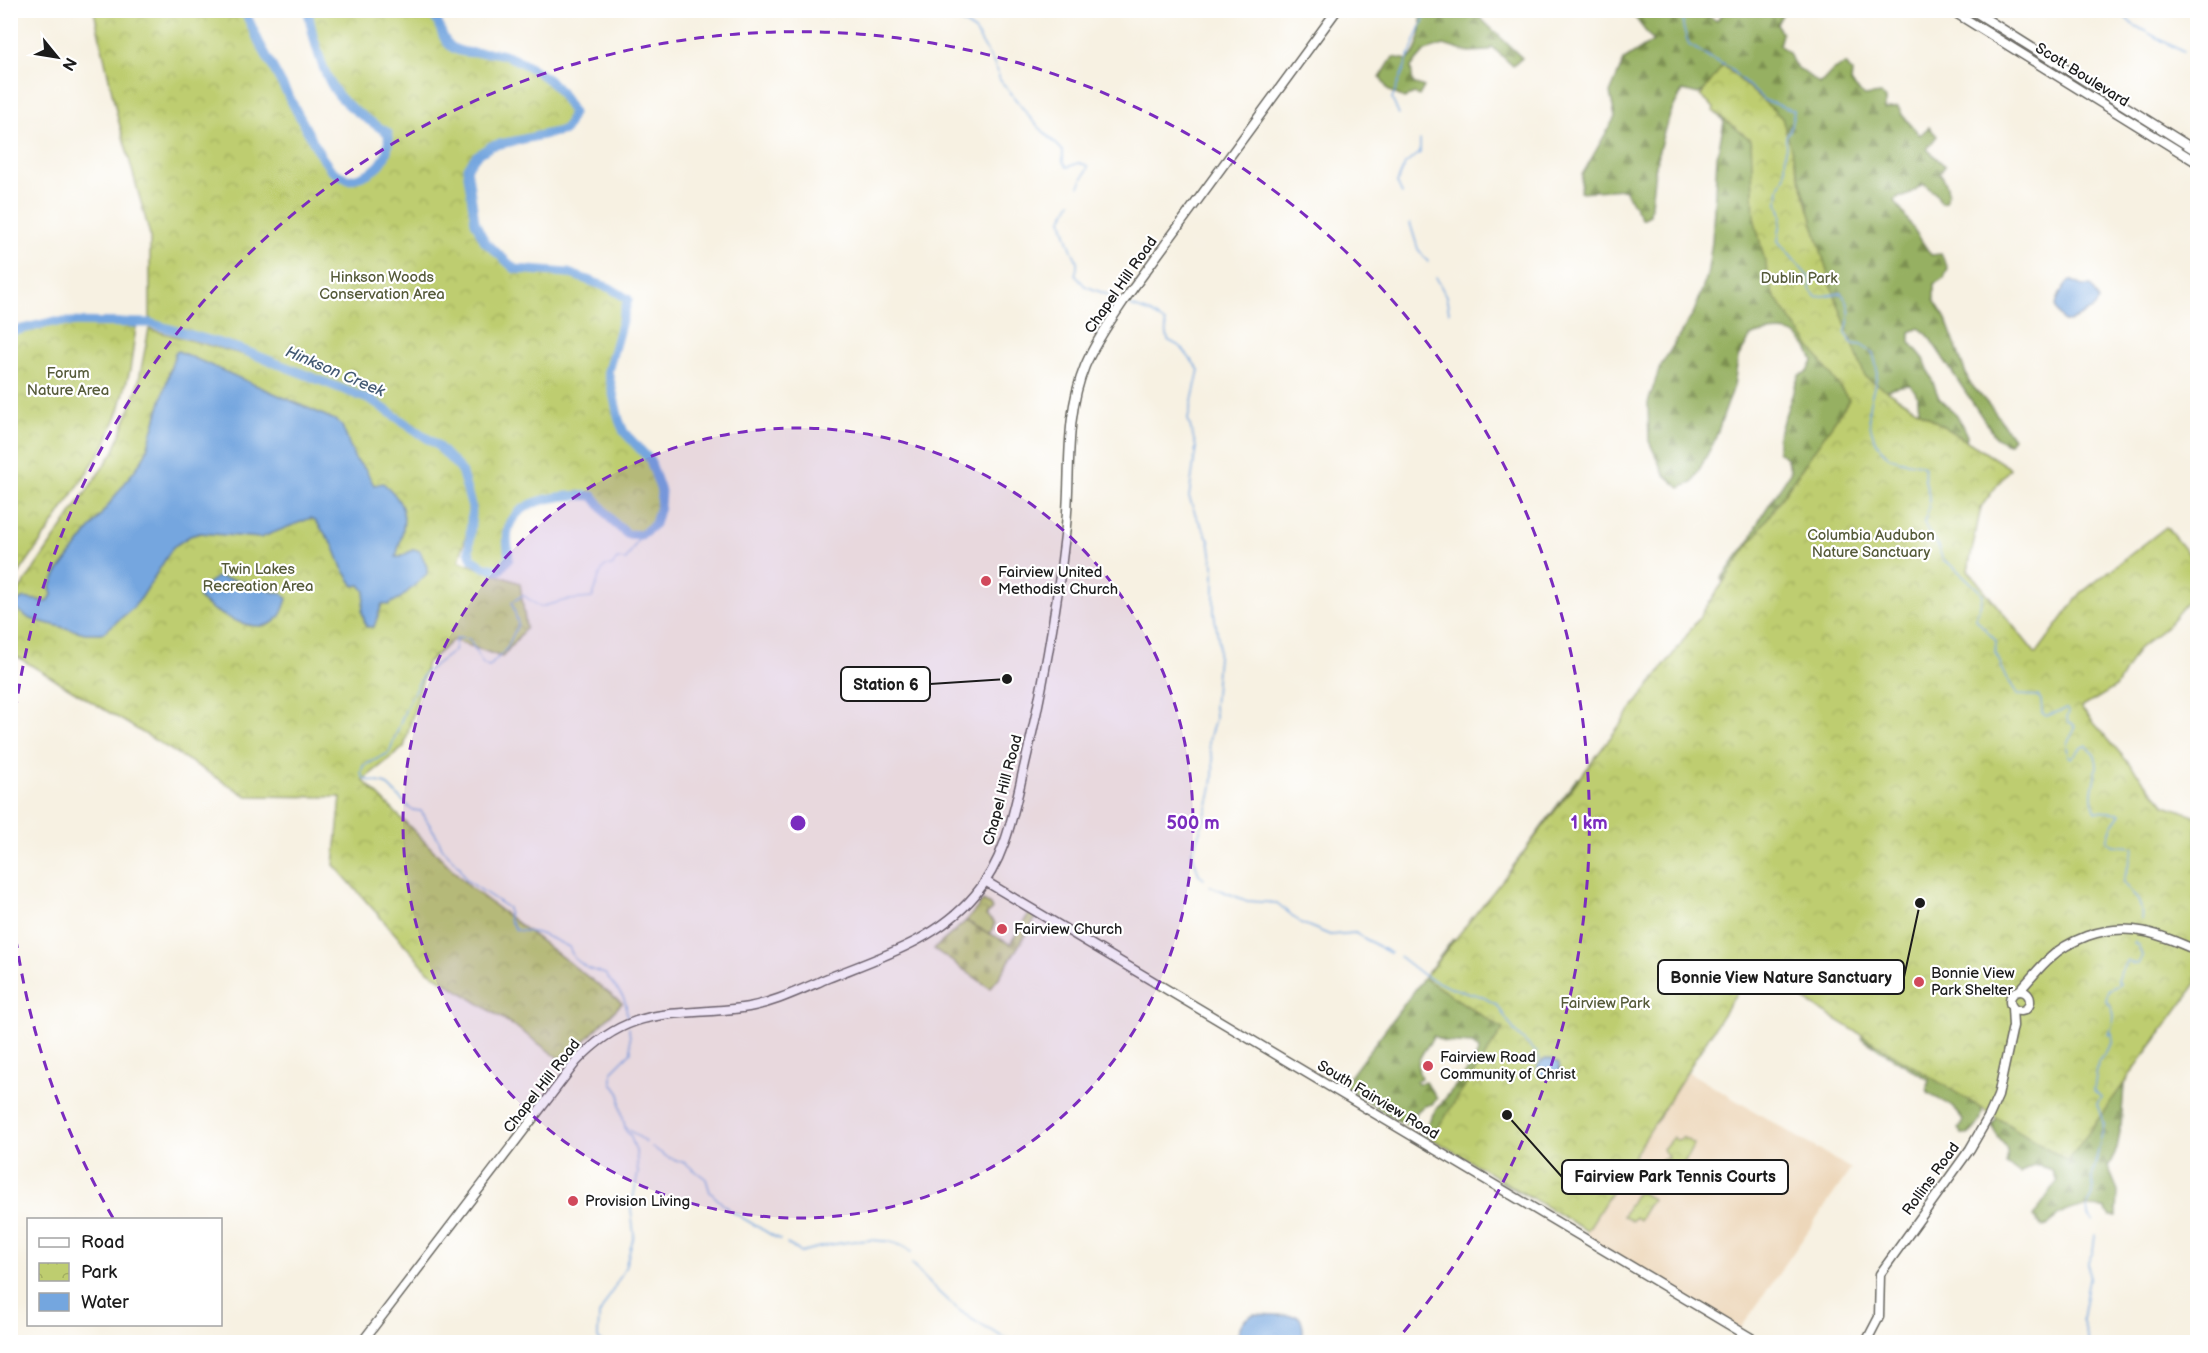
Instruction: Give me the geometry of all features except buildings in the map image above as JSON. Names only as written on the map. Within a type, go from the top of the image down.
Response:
[{"type":"street","name":"Chapel Hill Road","points":[[362,1342],[590,1046],[614,1029],[660,1014],[744,1008],[770,1002],[904,948],[945,924],[962,909],[985,881],[1006,842],[1037,716],[1066,532],[1072,420],[1084,368],[1099,338],[1123,302],[1337,10]]},
{"type":"street","name":"Scott Boulevard","points":[[1951,10],[2198,163]]},
{"type":"street","name":"Scott Boulevard","points":[[1972,10],[2198,152]]},
{"type":"street","name":"South Fairview Road","points":[[985,881],[1758,1342]]},
{"type":"street","name":"Rollins Road","points":[[1866,1342],[1879,1317],[1880,1274],[1970,1149],[1998,1096],[2013,1026],[2010,997],[2032,978],[2051,956],[2072,942],[2100,931],[2125,928],[2151,932],[2198,951]]},
{"type":"street","name":"Rollins Road","points":[[2013,1026],[2030,1003],[2032,978]]},
{"type":"street","points":[[2019,991],[2025,992],[2029,997]]},
{"type":"street","points":[[2012,1007],[2018,1011],[2024,1010]]},
{"type":"shaded area","points":[[1687,1071],[1851,1169],[1739,1331],[1585,1238],[1587,1231]]},
{"type":"green space","points":[[94,11],[244,11],[321,156],[332,171],[350,180],[367,174],[380,165],[387,151],[388,133],[362,116],[334,89],[319,56],[308,11],[427,11],[438,19],[443,36],[454,48],[468,52],[498,53],[531,68],[556,86],[573,113],[565,130],[491,146],[476,156],[467,168],[475,222],[485,242],[515,269],[568,273],[610,288],[628,299],[608,371],[624,432],[650,460],[661,491],[655,524],[641,535],[627,534],[613,522],[593,496],[560,497],[536,502],[517,514],[511,522],[507,535],[509,559],[500,570],[473,559],[469,551],[471,509],[468,497],[469,525],[459,561],[520,583],[526,628],[502,657],[453,640],[427,663],[404,747],[363,780],[470,887],[622,1003],[564,1062],[516,1027],[428,971],[334,865],[341,797],[247,796],[11,653],[10,604],[114,451],[137,390],[149,329],[263,360],[386,410],[373,401],[240,349],[150,323],[150,235],[117,115]]},
{"type":"green space","points":[[1419,11],[1473,11],[1522,58],[1513,66],[1492,47],[1489,51],[1466,52],[1444,45],[1425,51],[1411,67],[1413,83],[1424,87],[1419,96],[1415,94],[1404,98],[1389,91],[1380,78],[1393,57],[1408,60],[1415,50],[1421,30]]},
{"type":"green space","name":"Dublin Park","points":[[1630,11],[1707,11],[1709,17],[1717,21],[1724,11],[1781,11],[1783,13],[1777,24],[1782,34],[1779,45],[1789,53],[1794,65],[1820,84],[1833,70],[1846,64],[1852,72],[1851,83],[1864,96],[1881,94],[1885,99],[1885,109],[1898,107],[1920,135],[1929,127],[1937,136],[1927,149],[1945,166],[1940,173],[1947,187],[1946,202],[1941,203],[1936,194],[1924,184],[1909,194],[1898,197],[1895,201],[1931,255],[1941,254],[1948,268],[1944,278],[1934,284],[1934,300],[1945,317],[1969,382],[1995,412],[2013,438],[2008,444],[1996,438],[1927,334],[1919,328],[1910,332],[1910,342],[1924,359],[1939,398],[1957,415],[1967,436],[1965,446],[1956,448],[1933,429],[1921,415],[1918,397],[1910,385],[1888,389],[1877,398],[1895,440],[1910,455],[1935,461],[1956,460],[1965,471],[1964,519],[1948,591],[1940,607],[1919,610],[1911,619],[1909,638],[1913,664],[1921,681],[1953,718],[1965,736],[2014,823],[2048,866],[2057,870],[2078,868],[2098,864],[2118,854],[2135,855],[2146,866],[2155,893],[2157,916],[2152,919],[2138,920],[2121,908],[2117,909],[2104,923],[2084,925],[2076,930],[2068,923],[2060,921],[2026,941],[2012,939],[2004,930],[2005,916],[2015,913],[2039,890],[2040,880],[2035,870],[1997,829],[1990,830],[1980,836],[1960,867],[1938,886],[1899,934],[1888,932],[1876,919],[1829,884],[1820,881],[1779,930],[1784,940],[1798,943],[1800,948],[1792,960],[1777,947],[1769,945],[1728,1005],[1718,1001],[1721,984],[1704,977],[1701,972],[1696,950],[1672,938],[1657,922],[1598,902],[1586,895],[1576,895],[1572,906],[1563,904],[1536,893],[1539,881],[1512,868],[1577,778],[1583,779],[1638,809],[1635,825],[1628,832],[1618,856],[1605,877],[1623,885],[1669,915],[1683,908],[1689,892],[1680,879],[1686,849],[1708,848],[1717,844],[1724,834],[1720,828],[1704,832],[1697,825],[1703,807],[1715,805],[1720,811],[1732,811],[1741,804],[1756,785],[1767,765],[1764,756],[1758,751],[1757,739],[1729,732],[1711,738],[1702,733],[1698,727],[1694,698],[1701,670],[1759,605],[1799,570],[1841,525],[1844,516],[1828,495],[1806,479],[1794,499],[1762,536],[1759,544],[1724,583],[1721,579],[1750,540],[1759,520],[1791,471],[1786,458],[1778,451],[1778,436],[1799,375],[1808,372],[1813,361],[1802,341],[1790,332],[1782,331],[1751,336],[1738,358],[1734,386],[1714,442],[1692,483],[1680,488],[1664,474],[1649,441],[1648,403],[1660,367],[1694,312],[1707,276],[1712,242],[1717,157],[1724,122],[1717,114],[1724,103],[1733,110],[1741,107],[1744,98],[1729,94],[1719,82],[1698,94],[1683,90],[1663,134],[1653,182],[1650,215],[1642,219],[1624,189],[1580,192],[1582,175],[1615,117],[1610,93],[1624,60],[1653,41]],"holes":[[[1892,498],[1898,505],[1896,513],[1902,521],[1911,523],[1924,534],[1921,556],[1897,568],[1868,571],[1847,557],[1844,544],[1863,524],[1862,513],[1873,509],[1879,521],[1889,509],[1886,500]],[[1700,889],[1719,894],[1733,926],[1725,933],[1719,946],[1694,931],[1690,922],[1698,908]]]},
{"type":"green space","points":[[1723,65],[1782,118],[1831,285],[1865,377],[2010,468],[1981,507],[1968,570],[2036,654],[2081,593],[2166,527],[2197,565],[2197,590],[2166,627],[2138,649],[2116,687],[2081,708],[2165,805],[2197,816],[2197,982],[2068,1161],[1752,968],[1587,1231],[1431,1138],[1503,1029],[1424,978],[1512,868],[1680,645],[1849,400],[1773,295],[1754,217],[1751,140],[1713,111],[1714,108],[1700,96]]},
{"type":"green space","name":"Forum Nature Area","points":[[60,323],[136,327],[130,370],[119,410],[105,445],[11,585],[11,335]]},
{"type":"green space","points":[[983,901],[992,909],[986,916],[995,923],[990,934],[966,921]]},
{"type":"green space","points":[[1031,910],[1038,915],[990,988],[934,949],[966,921],[1010,944]]},
{"type":"green space","points":[[1453,939],[1673,1090],[1659,1118],[1647,1132],[1530,1198],[1500,1182],[1497,1176],[1421,1133],[1435,1111],[1474,1063],[1479,1049],[1472,1044],[1444,1042],[1434,1036],[1419,1061],[1421,1078],[1416,1081],[1418,1084],[1425,1081],[1437,1099],[1418,1111],[1410,1125],[1401,1123],[1343,1086]]},
{"type":"green space","points":[[1870,1029],[1982,1107],[1979,1123],[1968,1135],[1962,1134],[1958,1129],[1963,1120],[1952,1107],[1928,1093],[1929,1080],[1861,1038]]},
{"type":"green space","points":[[2161,1029],[2162,1032],[2147,1052],[2126,1072],[2120,1083],[2124,1085],[2121,1126],[2117,1149],[2108,1167],[2118,1191],[2117,1216],[2111,1216],[2104,1208],[2072,1209],[2042,1227],[2033,1217],[2057,1182],[2052,1170],[2035,1166],[2020,1174],[2006,1164],[2006,1147],[1992,1125],[1998,1116]]},
{"type":"green space","points":[[1673,1137],[1676,1140],[1682,1137],[1694,1144],[1677,1176],[1658,1166],[1662,1160],[1668,1158],[1663,1149]]},
{"type":"green space","points":[[1722,1168],[1735,1176],[1722,1197],[1709,1189]]},
{"type":"green space","points":[[1640,1192],[1652,1199],[1639,1220],[1635,1217],[1632,1221],[1623,1216],[1635,1195]]},
{"type":"water","points":[[2070,280],[2083,286],[2091,286],[2099,301],[2094,308],[2069,322],[2064,321],[2056,308],[2065,285]]},
{"type":"water","points":[[178,351],[335,420],[342,426],[355,459],[365,469],[374,485],[383,483],[399,500],[404,517],[396,557],[414,549],[420,551],[427,567],[427,574],[402,597],[388,605],[382,604],[374,627],[366,627],[362,612],[365,591],[360,585],[354,586],[342,568],[333,545],[315,520],[311,518],[260,538],[200,533],[190,536],[173,547],[132,609],[103,633],[85,633],[30,619],[15,608],[17,602],[24,598],[47,602],[52,595],[50,587],[57,573],[140,463],[146,453],[175,353]]},
{"type":"water","points":[[217,577],[253,583],[273,592],[282,593],[287,599],[282,612],[275,621],[264,626],[244,624],[222,615],[198,597],[200,589]]},
{"type":"water","points":[[1545,1059],[1552,1059],[1559,1064],[1560,1071],[1556,1077],[1545,1077],[1537,1071],[1538,1065]]},
{"type":"water","points":[[1254,1314],[1298,1316],[1303,1325],[1302,1342],[1236,1342],[1243,1322]]},
{"type":"waterway","name":"Hinkson Creek","points":[[244,10],[321,156],[332,171],[349,180],[367,174],[380,165],[387,151],[388,133],[362,116],[334,89],[319,56],[308,10]]},
{"type":"waterway","name":"Hinkson Creek","points":[[10,332],[52,322],[150,323],[240,349],[373,401],[437,445],[461,470],[472,508],[469,551],[472,559],[484,567],[500,570],[509,559],[507,535],[511,522],[526,507],[548,499],[593,496],[613,522],[627,534],[641,535],[655,524],[661,491],[650,460],[624,432],[608,371],[628,299],[610,288],[568,273],[515,269],[485,242],[475,222],[467,168],[476,156],[491,146],[565,130],[573,113],[555,86],[526,65],[501,54],[468,52],[453,48],[445,40],[436,19],[429,10]]},
{"type":"waterway","points":[[943,10],[975,31],[994,64],[1000,80],[1033,121],[1063,151],[1063,161],[1067,167],[1079,163],[1088,167],[1079,186]]},
{"type":"waterway","points":[[1399,115],[1392,99],[1425,16],[1424,10]]},
{"type":"waterway","points":[[1679,10],[1683,14],[1683,27],[1689,45],[1728,67],[1764,100],[1794,111],[1790,130],[1786,136],[1785,175],[1779,188],[1778,202],[1782,215],[1778,241],[1811,280],[1810,289],[1816,297],[1841,293],[1845,298],[1849,308],[1845,334],[1853,344],[1861,345],[1873,353],[1877,366],[1869,408],[1873,435],[1890,457],[1925,467],[1929,508],[1924,523],[1936,542],[1943,560],[1983,594],[1976,619],[1996,641],[1995,653],[2017,695],[2038,696],[2041,700],[2042,713],[2046,716],[2066,709],[2069,712],[2067,718],[2069,723],[2074,725],[2075,729],[2067,743],[2068,756],[2071,758],[2082,747],[2087,746],[2094,754],[2097,769],[2092,792],[2093,801],[2096,811],[2121,813],[2112,826],[2107,841],[2113,845],[2134,847],[2123,883],[2140,904],[2141,920]]},
{"type":"waterway","points":[[2118,10],[2132,24],[2183,52]]},
{"type":"waterway","points":[[2194,60],[2198,64]]},
{"type":"waterway","points":[[1402,194],[1397,183],[1405,164],[1420,153],[1420,140]]},
{"type":"waterway","points":[[1071,202],[1062,219],[1077,261],[1075,275],[1085,286],[1116,298]]},
{"type":"waterway","points":[[1410,223],[1418,249],[1428,262]]},
{"type":"waterway","points":[[1436,277],[1446,296],[1449,312]]},
{"type":"waterway","points":[[1131,306],[1151,313],[1165,323],[1168,340],[1181,347],[1199,370],[1188,419],[1196,447],[1189,497],[1209,540],[1214,572],[1214,613],[1219,643],[1215,718],[1209,744],[1213,760],[1212,784],[1204,820],[1192,852],[1199,875],[1204,879]]},
{"type":"waterway","points":[[627,1020],[623,997],[605,974],[587,968],[574,958],[569,947],[557,941],[538,933],[516,930],[509,920],[508,908],[466,880],[460,867],[442,848],[421,811],[412,810],[386,784],[364,779],[361,773],[363,766],[389,753],[408,703],[424,673],[454,651],[456,638],[469,639],[483,664],[489,667],[507,648],[518,624],[512,602],[523,595],[540,607],[567,600],[592,598],[605,566],[612,566],[617,559],[626,560],[641,535]]},
{"type":"waterway","points":[[1210,886],[1247,901],[1277,903],[1301,923],[1330,935],[1355,933],[1390,953]]},
{"type":"waterway","points":[[2093,1221],[2088,1216],[2087,1207],[2093,1196],[2093,1174],[2104,1125],[2097,1104],[2101,1097],[2094,1090],[2098,1062],[2113,1042],[2112,1033],[2109,1035],[2114,1013],[2106,1001],[2108,990],[2120,984],[2117,980],[2127,960],[2138,964],[2142,956],[2138,945],[2134,944],[2135,941]]},
{"type":"waterway","points":[[1400,957],[1423,975],[1448,987],[1481,996],[1497,1005],[1516,1033],[1538,1054],[1540,1062]]},
{"type":"waterway","points":[[601,1342],[598,1338],[599,1315],[625,1268],[634,1235],[631,1209],[638,1173],[636,1151],[626,1131],[620,1094],[612,1083],[612,1071],[631,1052],[629,1028]]},
{"type":"waterway","points":[[625,1127],[646,1142]]},
{"type":"waterway","points":[[652,1147],[667,1157],[685,1163],[706,1179],[710,1192],[729,1210],[780,1240]]},
{"type":"waterway","points":[[2089,1342],[2082,1319],[2089,1279],[2088,1261],[2093,1252],[2095,1235]]},
{"type":"waterway","points":[[787,1244],[801,1252],[842,1243],[873,1240],[901,1245],[911,1252]]},
{"type":"waterway","points":[[912,1264],[959,1310],[971,1319],[1015,1342]]},
{"type":"place","name":"Fairview United Methodist Church","points":[[986,581]]},
{"type":"place","name":"Station 6","points":[[1007,679]]},
{"type":"place","name":"Bonnie View Nature Sanctuary","points":[[1920,903]]},
{"type":"place","name":"Fairview Church","points":[[1002,929]]},
{"type":"place","name":"Bonnie View Park Shelter","points":[[1919,982]]},
{"type":"place","name":"Fairview Road Community of Christ","points":[[1428,1066]]},
{"type":"place","name":"Fairview Park Tennis Courts","points":[[1507,1115]]},
{"type":"place","name":"Provision Living","points":[[573,1201]]},
{"type":"park label","name":"Hinkson Woods Conservation Area","points":[[382,286]]},
{"type":"park label","name":"Columbia Audubon Nature Sanctuary","points":[[1871,544]]},
{"type":"park label","name":"Twin Lakes Recreation Area","points":[[258,578]]},
{"type":"park label","name":"Fairview Park","points":[[1605,1003]]}]
